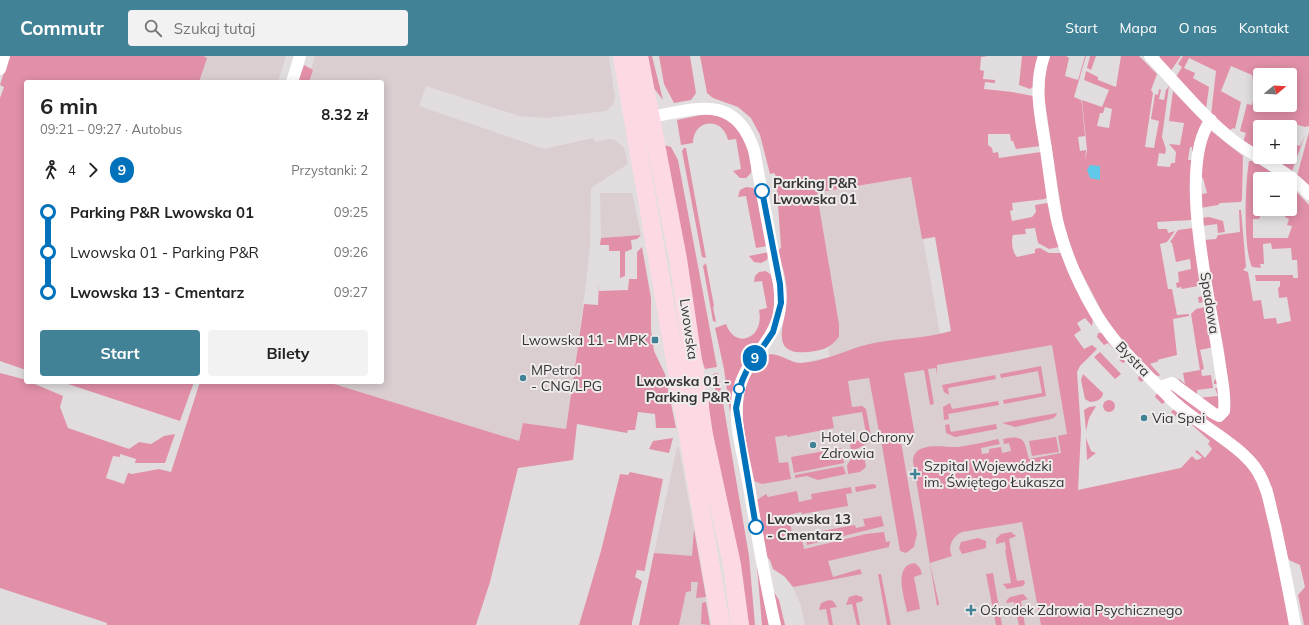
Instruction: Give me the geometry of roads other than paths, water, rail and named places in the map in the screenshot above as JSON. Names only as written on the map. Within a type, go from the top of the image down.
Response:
[{"type":"main road","name":"Lwowska","points":[[622,56],[721,625]]},
{"type":"main road","name":"Lwowska","points":[[639,56],[679,266],[704,435],[732,565],[740,625]]},
{"type":"street","points":[[0,69],[4,56]]},
{"type":"street","points":[[293,80],[300,56]]},
{"type":"street","name":"Bystra","points":[[1044,56],[1039,80],[1040,113],[1053,200],[1065,249],[1089,300],[1113,338],[1161,388],[1194,419],[1243,454],[1258,471],[1267,494],[1295,625]]},
{"type":"street","points":[[1150,56],[1210,120],[1232,140],[1295,180],[1309,194]]},
{"type":"street","points":[[633,120],[705,109],[716,109],[735,116],[750,139],[754,150],[780,284],[781,303],[773,332],[747,370],[742,381],[736,408],[740,441],[774,625]]},
{"type":"street","name":"Spadowa","points":[[1161,388],[1172,383],[1213,413],[1219,416],[1224,411],[1220,365],[1196,215],[1198,158],[1204,128],[1210,120]]},
{"type":"water","points":[[1090,165],[1100,166],[1100,180],[1090,178],[1087,170]]},
{"type":"place","name":"Parking P&R Lwowska 01","points":[[762,191]]},
{"type":"place","name":"Lwowska 11 - MPK","points":[[655,340]]},
{"type":"place","name":"MPetrol - CNG/LPG","points":[[523,378]]},
{"type":"place","name":"Lwowska 01 - Parking P&R","points":[[739,389]]},
{"type":"place","name":"Via Spei","points":[[1144,418]]},
{"type":"place","name":"Hotel Ochrony Zdrowia","points":[[813,445]]},
{"type":"place","name":"Szpital Wojewódzki im. Świętego Łukasza","points":[[915,474]]},
{"type":"place","name":"Lwowska 13 - Cmentarz","points":[[756,527]]},
{"type":"place","name":"Ośrodek Zdrowia Psychicznego","points":[[971,610]]}]
